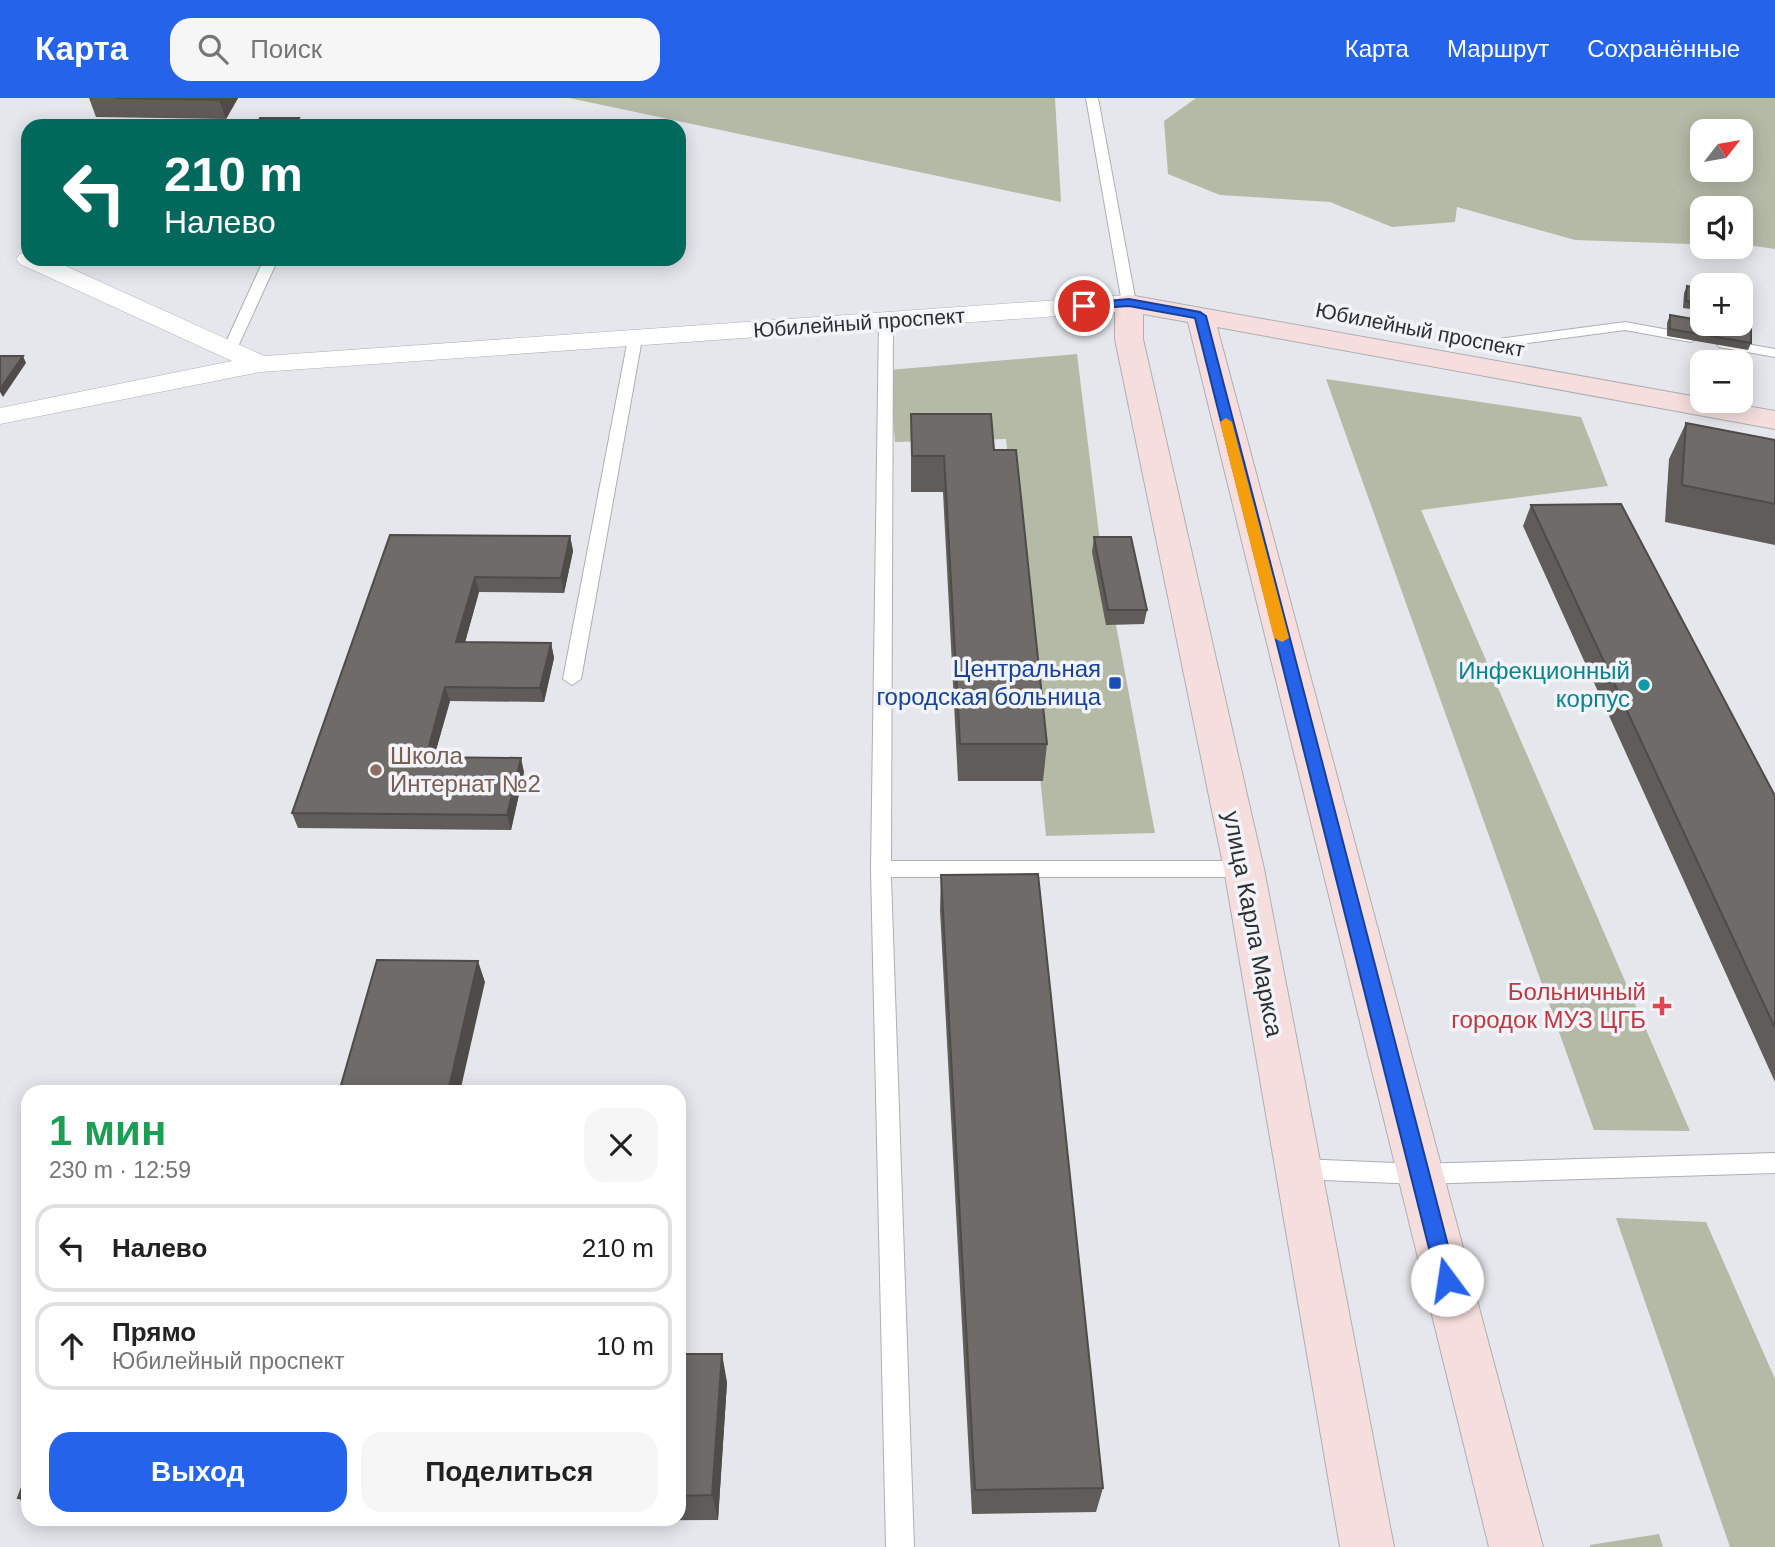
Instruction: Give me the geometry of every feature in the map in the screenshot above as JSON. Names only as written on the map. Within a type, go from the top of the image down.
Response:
[{"type":"main road","name":"Юбилейный проспект","points":[[1129,303],[1197,291],[1690,381]]},
{"type":"main road","points":[[1129,303],[1775,420]]},
{"type":"main road","name":"улица Карла Маркса","points":[[1129,303],[1129,339],[1244,869],[1367,1547]]},
{"type":"main road","points":[[1200,316],[1516,1547]]},
{"type":"main road","points":[[1753,392],[1775,397]]},
{"type":"street","name":"Юбилейный проспект","points":[[44,266],[260,364],[1129,303]]},
{"type":"street","points":[[0,416],[260,364]]},
{"type":"lane","points":[[1092,98],[1129,303]]},
{"type":"lane","points":[[229,351],[268,266]]},
{"type":"lane","points":[[886,321],[881,869],[900,1547]]},
{"type":"lane","points":[[1491,344],[1625,326],[1775,353]]},
{"type":"lane","points":[[572,679],[635,339]]},
{"type":"lane","points":[[881,869],[1244,869]]},
{"type":"lane","points":[[1299,1169],[1420,1174],[1775,1163]]},
{"type":"green space","points":[[569,98],[1055,98],[1061,202],[686,123],[686,119],[668,119]]},
{"type":"green space","points":[[1196,98],[1775,98],[1775,249],[1753,246],[1753,196],[1690,196],[1690,244],[1575,240],[1457,207],[1455,222],[1392,227],[1330,202],[1220,195],[1168,174],[1164,121]]},
{"type":"green space","points":[[1077,354],[1099,534],[1155,833],[1046,836],[1006,439],[895,442],[889,370]]},
{"type":"green space","points":[[1326,379],[1581,417],[1608,486],[1421,510],[1690,1131],[1594,1130]]},
{"type":"green space","points":[[1616,1218],[1706,1222],[1775,1379],[1775,1547],[1730,1547]]},
{"type":"green space","points":[[1659,1534],[1663,1547],[1590,1547],[1590,1545]]},
{"type":"building","points":[[114,98],[220,98],[219,100]]},
{"type":"building","points":[[260,118],[299,118],[298,119]]},
{"type":"building","points":[[1687,286],[1690,287],[1690,302],[1686,301]]},
{"type":"building","points":[[1670,315],[1690,318],[1690,332],[1670,329]]},
{"type":"building","points":[[1710,336],[1751,336],[1751,343]]},
{"type":"building","points":[[0,356],[23,356],[0,389]]},
{"type":"building","points":[[911,414],[991,414],[994,450],[1016,450],[1047,744],[960,744],[944,456],[912,456]]},
{"type":"building","points":[[1686,423],[1775,440],[1775,504],[1682,485]]},
{"type":"building","name":"Инфекционный корпус","points":[[1621,504],[1775,796],[1775,1028],[1531,505]]},
{"type":"building","points":[[390,535],[570,536],[561,578],[475,577],[456,642],[551,643],[540,688],[445,687],[426,757],[521,758],[507,815],[292,813]]},
{"type":"building","points":[[1094,537],[1131,537],[1147,610],[1108,610]]},
{"type":"building","points":[[1038,874],[1103,1488],[975,1490],[941,875]]},
{"type":"building","points":[[377,960],[478,961],[450,1085],[341,1085]]},
{"type":"building","points":[[686,1354],[722,1354],[712,1495],[686,1496]]},
{"type":"slow traffic","points":[[1226,422],[1282,638]]},
{"type":"place","name":"Центральная городская больница","points":[[1115,683]]},
{"type":"place","name":"Инфекционный корпус","points":[[1644,685]]},
{"type":"place","name":"Школа Интернат №2","points":[[376,770]]},
{"type":"place","name":"Больничный городок МУЗ ЦГБ","points":[[1662,1006]]},
{"type":"route","points":[[1084,306],[1129,303],[1200,316],[1447,1280]]}]
